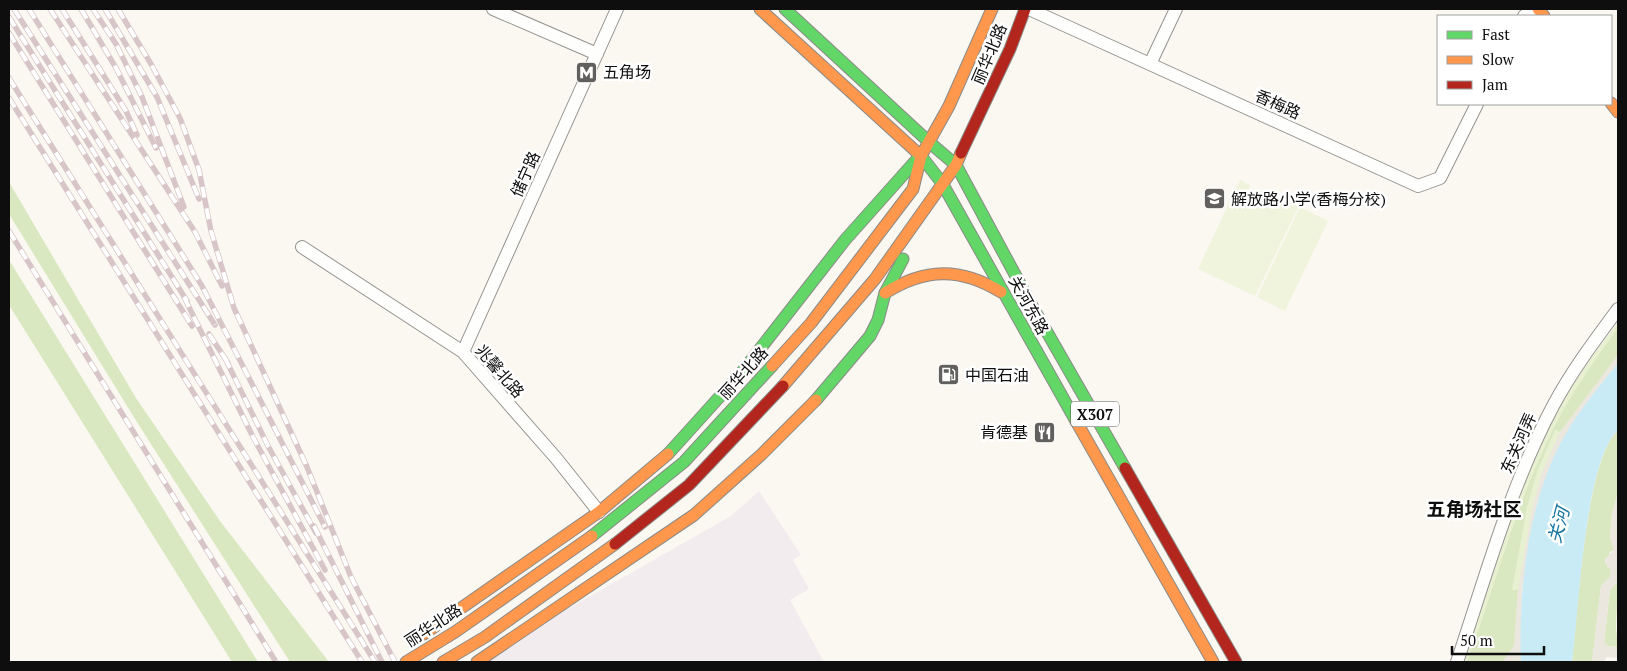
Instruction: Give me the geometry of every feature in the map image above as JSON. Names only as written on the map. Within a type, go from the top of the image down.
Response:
[{"type":"main road","name":"关河东路","points":[[760,9],[921,156],[942,183],[1213,662]]},
{"type":"main road","name":"关河东路","points":[[785,9],[956,166],[1037,314],[1236,662]]},
{"type":"main road","name":"丽华北路","points":[[406,662],[455,632],[606,526],[684,462],[811,323],[913,189],[921,156],[949,106],[992,9]]},
{"type":"main road","name":"丽华北路","points":[[443,662],[485,637],[625,537],[689,485],[764,408],[881,271],[926,210],[942,183],[956,166],[1027,9]]},
{"type":"main road","points":[[424,634],[599,512],[674,449],[742,372],[845,240],[921,156]]},
{"type":"main road","points":[[477,662],[694,515],[762,454],[825,391],[870,336],[878,320],[885,293],[942,183]]},
{"type":"main road","points":[[827,336],[898,283],[932,272],[964,274],[986,281],[1004,294]]},
{"type":"street","points":[[493,9],[596,54]]},
{"type":"street","name":"储宁路","points":[[463,352],[616,9]]},
{"type":"street","name":"香梅路","points":[[1027,9],[1418,186],[1440,178],[1476,105]]},
{"type":"street","points":[[1150,64],[1176,9]]},
{"type":"street","name":"兆馨北路","points":[[302,247],[463,352],[556,458],[599,512]]},
{"type":"street","name":"东关河弄","points":[[1457,662],[1512,497],[1535,442],[1579,361],[1618,309]]},
{"type":"shaded area","points":[[1618,355],[1618,363],[1590,398],[1537,503],[1522,589],[1521,662],[1502,662],[1514,646],[1518,590],[1532,509],[1542,472],[1560,432]]},
{"type":"shaded area","points":[[759,491],[801,555],[793,560],[809,589],[790,600],[824,662],[474,662],[731,516]]},
{"type":"shaded area","points":[[1618,492],[1618,581],[1610,590],[1604,641],[1608,646],[1618,647],[1618,658],[1607,657],[1603,662],[1592,662],[1601,586],[1610,577],[1611,569],[1605,563],[1605,559],[1614,550],[1610,537],[1612,514]]},
{"type":"green space","points":[[1240,180],[1250,185],[1248,191],[1259,191],[1269,194],[1279,199],[1287,207],[1290,201],[1299,206],[1255,296],[1198,269]]},
{"type":"green space","points":[[9,182],[136,398],[220,521],[329,662],[290,662],[135,419],[9,214]]},
{"type":"green space","points":[[1300,207],[1328,221],[1285,311],[1257,297]]},
{"type":"green space","points":[[9,260],[258,662],[232,662],[9,305]]},
{"type":"green space","points":[[1618,322],[1618,363],[1590,398],[1537,503],[1522,589],[1521,662],[1463,662],[1506,532],[1544,437],[1573,384]]},
{"type":"green space","points":[[1618,328],[1618,355],[1560,432],[1555,430],[1537,472],[1527,507],[1512,590],[1518,590],[1514,646],[1502,662],[1467,662],[1524,497],[1553,428],[1588,370]]},
{"type":"green space","points":[[1618,430],[1618,492],[1612,514],[1610,537],[1614,550],[1610,552],[1607,566],[1611,569],[1610,577],[1601,586],[1592,662],[1572,662],[1580,575],[1591,504],[1598,472],[1607,447]]},
{"type":"green space","points":[[1618,581],[1616,628],[1618,647],[1608,646],[1604,642],[1610,590]]},
{"type":"water","name":"关河","points":[[1618,363],[1618,430],[1607,447],[1597,472],[1590,504],[1572,662],[1521,662],[1521,605],[1524,576],[1534,517],[1542,489],[1552,462],[1576,417]]},
{"type":"railway","points":[[14,9],[215,325]]},
{"type":"railway","points":[[29,9],[202,286],[325,527]]},
{"type":"railway","points":[[50,9],[195,232],[222,286]]},
{"type":"railway","points":[[62,9],[126,111],[137,135]]},
{"type":"railway","points":[[81,9],[116,68],[156,148]]},
{"type":"railway","points":[[93,9],[116,44],[142,97],[184,207]]},
{"type":"railway","points":[[105,9],[157,97],[199,199]]},
{"type":"railway","points":[[118,9],[180,118],[199,170],[211,231],[234,308],[307,467],[351,577],[395,662]]},
{"type":"railway","points":[[9,17],[187,301]]},
{"type":"railway","points":[[9,33],[192,326]]},
{"type":"railway","points":[[9,78],[375,662]]},
{"type":"railway","points":[[9,98],[362,662]]},
{"type":"railway","points":[[9,231],[276,662]]},
{"type":"railway","points":[[184,297],[253,437],[325,570]]},
{"type":"railway","points":[[209,334],[228,363]]},
{"type":"railway","points":[[225,358],[268,446],[316,533]]},
{"type":"railway","points":[[314,526],[382,662]]},
{"type":"traffic: fast","points":[[785,9],[929,142]]},
{"type":"traffic: fast","points":[[929,142],[956,165],[1032,306],[1125,468]]},
{"type":"traffic: fast","points":[[921,156],[942,183],[1076,421]]},
{"type":"traffic: fast","points":[[668,454],[742,372],[845,240],[919,157]]},
{"type":"traffic: fast","points":[[816,400],[870,336],[878,320],[885,293],[903,259]]},
{"type":"traffic: fast","points":[[592,536],[684,462],[772,366]]},
{"type":"traffic: slow","points":[[760,9],[921,156]]},
{"type":"traffic: slow","points":[[772,366],[811,323],[913,189],[921,156],[949,106],[992,9]]},
{"type":"traffic: slow","points":[[1538,9],[1543,15]]},
{"type":"traffic: slow","points":[[1612,104],[1618,112]]},
{"type":"traffic: slow","points":[[783,386],[875,279],[956,165],[961,153]]},
{"type":"traffic: slow","points":[[885,293],[914,279],[928,275],[943,274],[971,278],[1001,292]]},
{"type":"traffic: slow","points":[[477,662],[694,515],[762,454],[816,400]]},
{"type":"traffic: slow","points":[[1076,421],[1213,662]]},
{"type":"traffic: slow","points":[[424,634],[599,512],[668,454]]},
{"type":"traffic: slow","points":[[406,662],[455,632],[592,536]]},
{"type":"traffic: slow","points":[[443,662],[485,637],[615,544]]},
{"type":"traffic: jam","points":[[961,153],[1010,49],[1025,9]]},
{"type":"traffic: jam","points":[[615,544],[689,485],[783,386]]},
{"type":"traffic: jam","points":[[1125,468],[1236,662]]},
{"type":"place","name":"五角场","points":[[587,72]]},
{"type":"place","name":"解放路小学(香梅分校)","points":[[1215,199]]},
{"type":"place","name":"中国石油","points":[[949,375]]},
{"type":"place","name":"肯德基","points":[[1044,432]]},
{"type":"district","name":"五角场社区","points":[[1474,508]]}]
